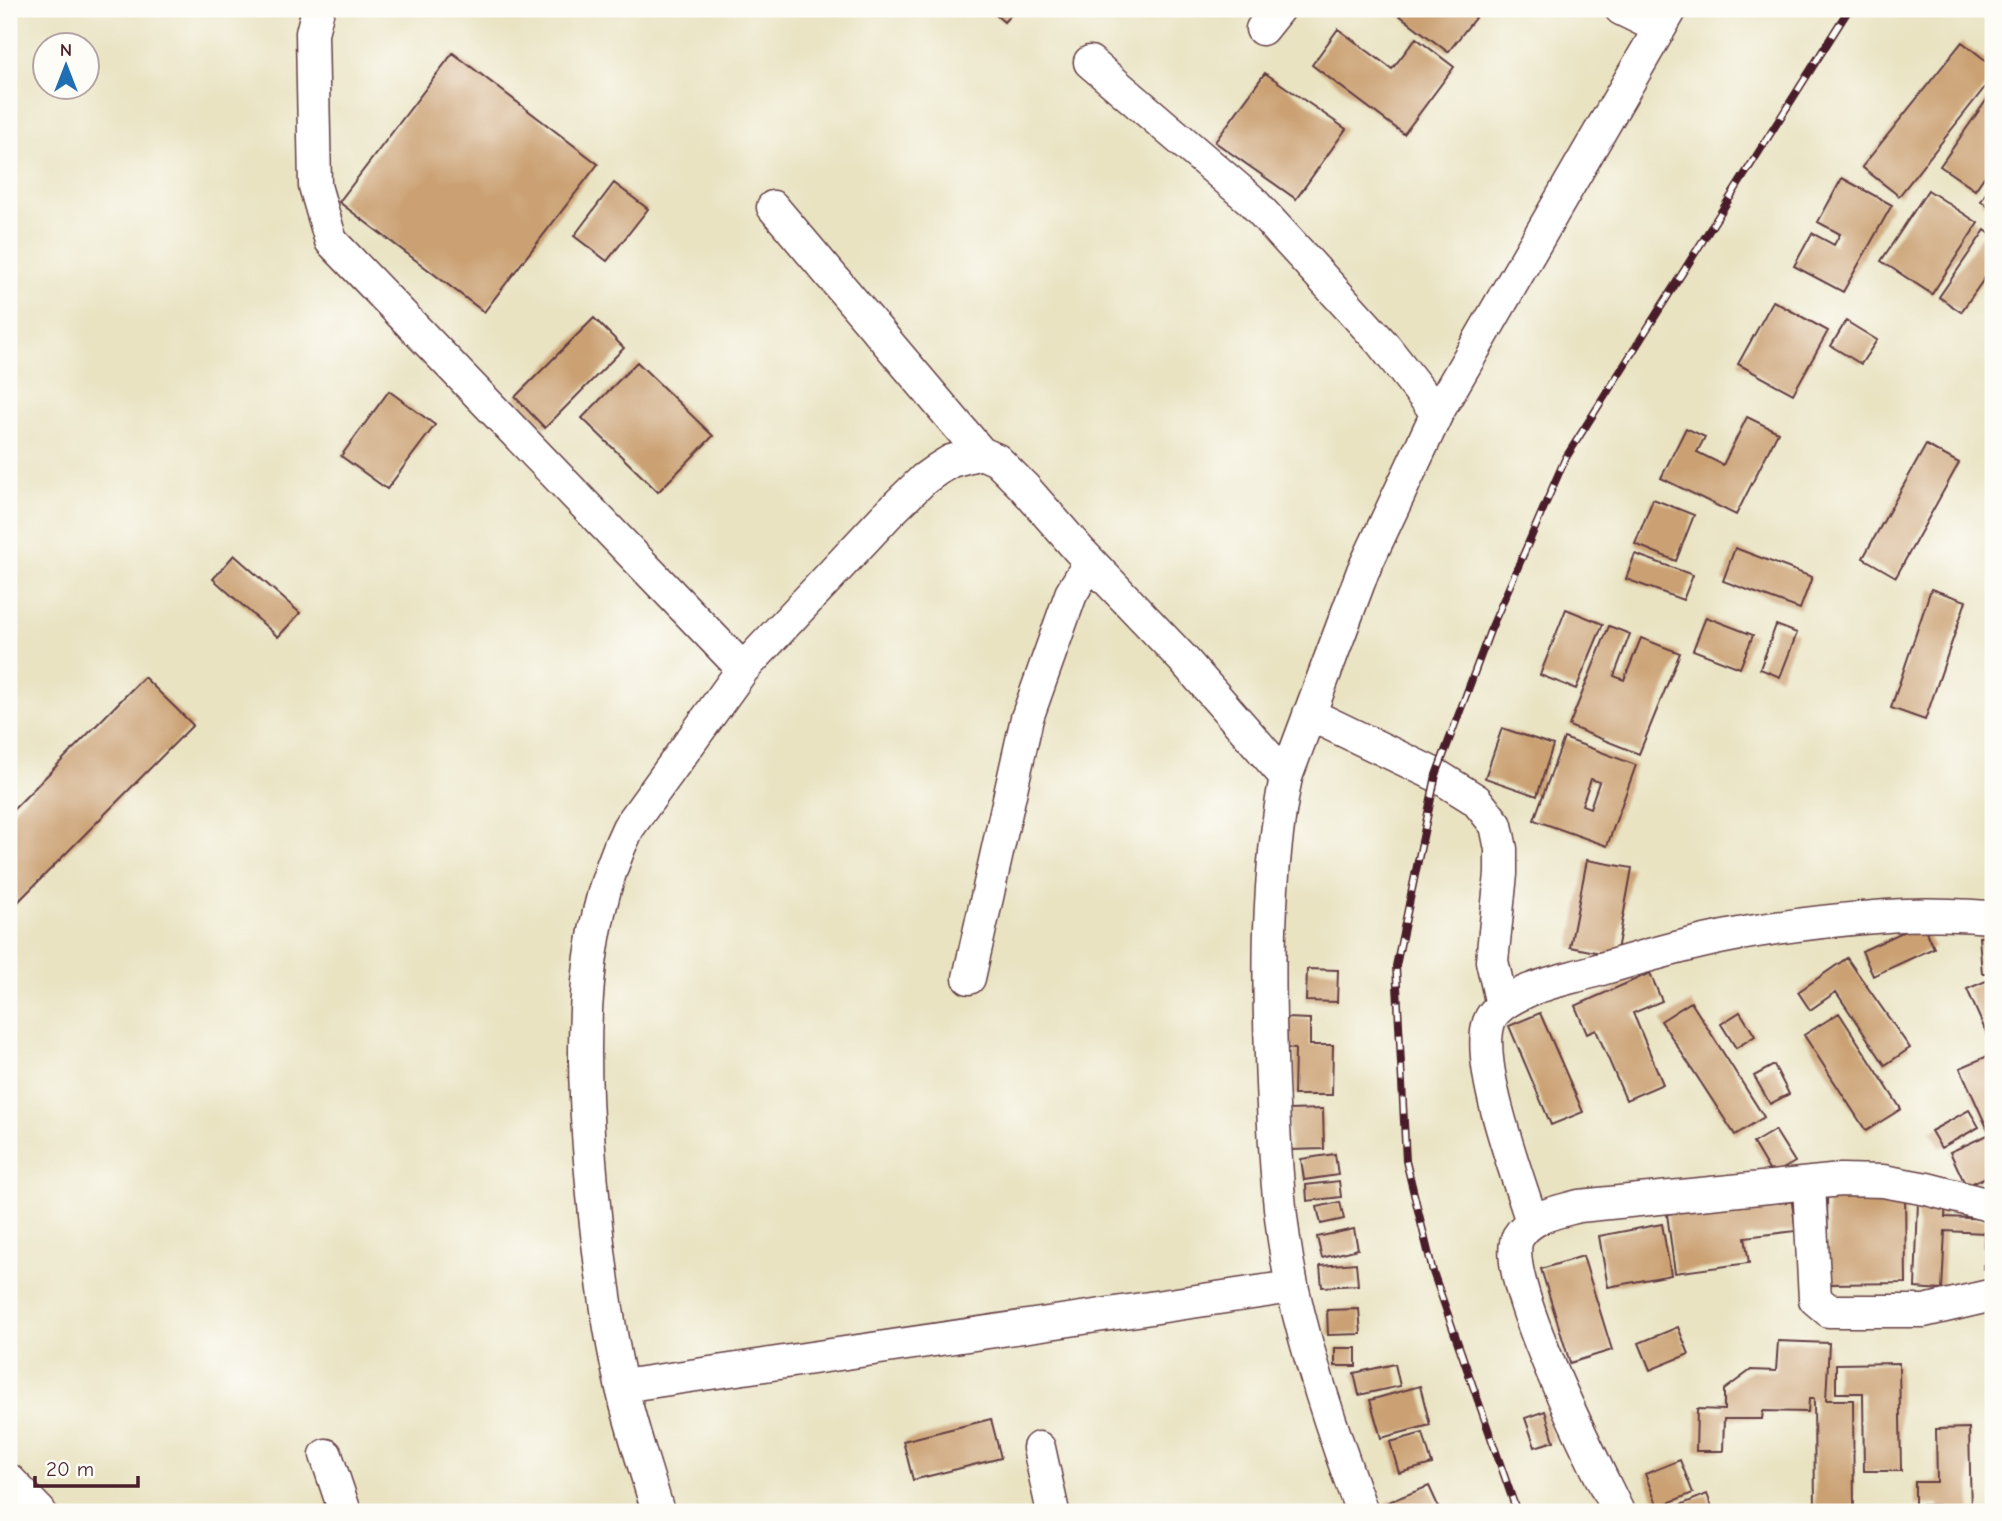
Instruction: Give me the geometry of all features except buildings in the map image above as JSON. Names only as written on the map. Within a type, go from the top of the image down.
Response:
[{"type":"street","points":[[318,9],[312,33],[315,186],[331,241],[743,669]]},
{"type":"street","points":[[1363,1512],[1336,1443],[1304,1334],[1292,1287],[1283,1230],[1275,1156],[1269,1016],[1272,878],[1280,809],[1286,777],[1363,571],[1437,413],[1666,18],[1621,9]]},
{"type":"street","points":[[1090,62],[1251,200],[1381,342],[1437,413]]},
{"type":"street","points":[[773,207],[981,453],[998,460],[1024,486],[1090,562],[1182,658],[1286,777]]},
{"type":"street","points":[[658,1512],[622,1386],[607,1317],[588,1142],[586,1040],[590,957],[603,894],[618,848],[628,828],[743,669],[924,479],[951,461],[981,453]]},
{"type":"street","points":[[969,978],[1027,718],[1071,594],[1090,562]]},
{"type":"street","points":[[1309,714],[1436,775],[1476,800],[1496,825],[1500,874],[1492,961],[1502,1005]]},
{"type":"street","points":[[1532,1222],[1498,1113],[1488,1069],[1487,1039],[1490,1020],[1502,1005],[1528,991],[1646,956],[1724,937],[1891,915],[1993,917]]},
{"type":"street","points":[[1618,1512],[1544,1355],[1520,1280],[1514,1253],[1517,1238],[1532,1222],[1578,1206],[1841,1180],[1883,1181],[1993,1206]]},
{"type":"street","points":[[1809,1184],[1815,1299],[1829,1311],[1924,1311],[1993,1295]]},
{"type":"street","points":[[622,1386],[1292,1287]]},
{"type":"street","points":[[1039,1448],[1053,1512]]},
{"type":"street","points":[[326,1455],[345,1512]]},
{"type":"street","points":[[9,1480],[40,1512]]},
{"type":"railway","points":[[1517,1512],[1433,1272],[1406,1161],[1396,966],[1436,775],[1490,631],[1565,459],[1849,9]]}]
